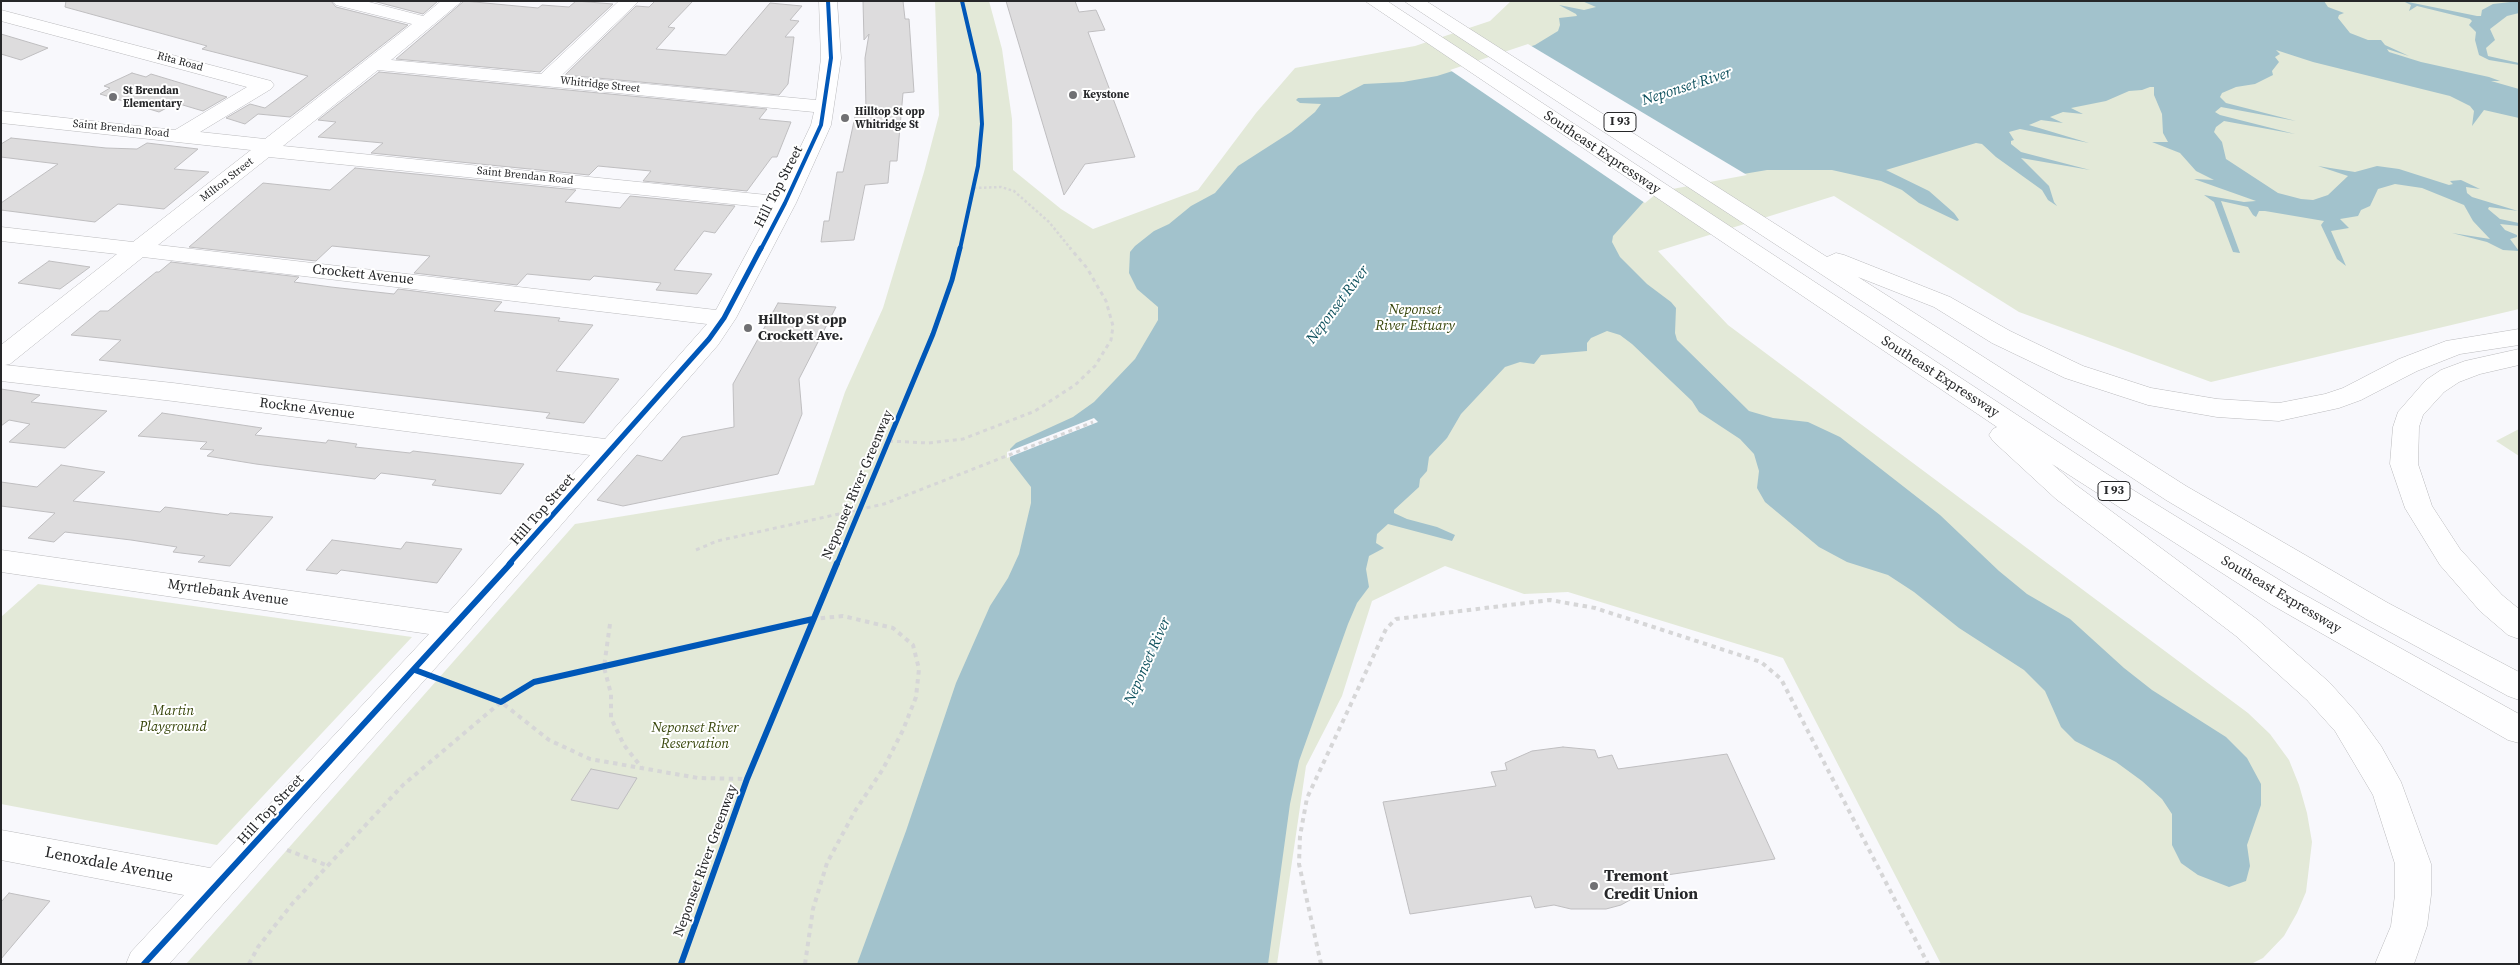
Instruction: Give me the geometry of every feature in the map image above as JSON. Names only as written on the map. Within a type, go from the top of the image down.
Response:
[{"type":"main road","points":[[342,1],[427,22]]},
{"type":"main road","name":"Milton Street","points":[[1,358],[453,1]]},
{"type":"main road","points":[[547,79],[630,1]]},
{"type":"main road","name":"Hill Top Street","points":[[144,964],[455,626],[685,368],[724,318],[785,203],[816,139],[826,107],[831,58],[828,1]]},
{"type":"main road","name":"Southeast Expressway","points":[[1374,1],[1452,34],[1745,225],[1928,369],[2196,544],[2395,662],[2519,730]]},
{"type":"main road","name":"I 93","points":[[1392,1],[1452,34],[1745,225],[2111,472],[2210,534],[2406,648],[2519,710]]},
{"type":"main road","name":"I 93","points":[[1414,1],[1452,34]]},
{"type":"main road","name":"Southeast Expressway","points":[[1432,1],[1452,34]]},
{"type":"main road","name":"Rita Road","points":[[1,15],[264,85],[181,135]]},
{"type":"main road","name":"Whitridge Street","points":[[374,64],[826,107]]},
{"type":"main road","name":"Saint Brendan Road","points":[[1,117],[181,135],[268,148],[785,203]]},
{"type":"main road","name":"Southeast Expressway","points":[[1745,225],[1836,260],[2198,488],[2388,599],[2519,669]]},
{"type":"main road","name":"I 93","points":[[1745,225],[2176,493],[2369,606],[2519,688]]},
{"type":"main road","name":"Crockett Avenue","points":[[1,234],[724,318]]},
{"type":"main road","points":[[1836,260],[1942,302],[2002,337],[2074,372],[2148,396],[2217,408],[2279,412],[2322,404],[2352,394],[2408,365],[2455,347],[2519,338]]},
{"type":"main road","points":[[2519,358],[2474,367],[2450,376],[2435,386],[2411,412],[2406,427],[2404,464],[2419,508],[2445,550],[2467,578],[2491,603],[2519,627]]},
{"type":"main road","points":[[1928,369],[2066,492],[2247,628],[2279,655],[2346,722],[2370,756],[2389,792],[2413,864],[2413,895],[2409,926],[2400,954],[2393,964]]},
{"type":"main road","name":"Rockne Avenue","points":[[1,373],[173,392],[612,449]]},
{"type":"main road","name":"Myrtlebank Avenue","points":[[1,561],[455,626]]},
{"type":"main road","name":"Lenoxdale Avenue","points":[[1,845],[217,885]]},
{"type":"path","points":[[972,196],[975,181]]},
{"type":"path","points":[[889,441],[928,443],[963,439],[1036,411],[1075,384],[1095,366],[1111,340],[1113,326],[1106,301],[1087,268],[1049,222],[1014,191],[1001,187],[974,188]]},
{"type":"path","points":[[696,550],[716,541],[884,504],[1093,422]]},
{"type":"path","points":[[1321,964],[1299,864],[1300,836],[1308,798],[1386,629],[1396,619],[1550,600],[1595,608],[1761,662],[1781,679],[1928,964]]},
{"type":"path","points":[[810,628],[817,610]]},
{"type":"path","points":[[804,964],[813,909],[827,863],[855,811],[883,768],[902,730],[916,697],[919,670],[913,644],[893,628],[843,616],[813,618]]},
{"type":"path","points":[[610,624],[604,667],[611,694],[611,718],[624,745],[642,769]]},
{"type":"path","points":[[249,964],[258,947],[326,865],[403,785],[501,702],[550,740],[590,758],[698,778],[747,780]]},
{"type":"path","points":[[259,840],[326,865]]},
{"type":"green space","name":"Neponset River Estuary","points":[[935,1],[989,1],[1002,49],[1012,119],[1013,170],[1061,209],[1093,229],[1198,190],[1256,113],[1295,68],[1415,46],[1490,21],[1511,1],[2519,1],[2519,309],[2211,382],[2019,312],[1834,196],[1658,251],[1728,325],[2248,713],[2270,734],[2289,760],[2299,785],[2307,813],[2312,842],[2306,892],[2284,936],[2263,958],[2251,964],[1941,964],[1783,658],[1568,592],[1524,594],[1445,566],[1372,601],[1342,696],[1306,766],[1277,964],[186,964],[575,524],[814,485],[845,392],[883,308],[939,115]]},
{"type":"green space","points":[[2519,429],[2519,456],[2496,441]]},
{"type":"green space","name":"Martin Playground","points":[[38,584],[412,637],[217,845],[1,804],[1,617]]},
{"type":"water","name":"Neponset River","points":[[1582,1],[2324,1],[2328,7],[2344,13],[2339,15],[2338,18],[2350,33],[2368,40],[2381,40],[2385,45],[2409,56],[2387,49],[2389,52],[2421,62],[2489,77],[2500,81],[2491,81],[2519,89],[2519,118],[2484,110],[2472,126],[2474,111],[2470,106],[2450,96],[2313,62],[2276,50],[2280,54],[2275,57],[2279,62],[2272,71],[2273,75],[2255,84],[2236,87],[2222,93],[2220,97],[2226,103],[2296,121],[2221,107],[2215,112],[2220,115],[2295,134],[2224,121],[2216,127],[2214,132],[2222,142],[2226,159],[2278,193],[2301,199],[2313,200],[2328,195],[2348,176],[2318,166],[2355,172],[2377,166],[2399,169],[2449,185],[2453,184],[2450,181],[2461,180],[2480,189],[2466,187],[2467,193],[2472,197],[2518,211],[2489,207],[2488,209],[2500,219],[2519,223],[2519,226],[2500,224],[2505,230],[2517,235],[2517,237],[2510,239],[2519,251],[2503,250],[2487,242],[2452,233],[2490,239],[2473,221],[2464,205],[2422,188],[2395,184],[2378,189],[2370,206],[2361,210],[2358,216],[2340,219],[2349,228],[2331,231],[2346,266],[2337,259],[2321,225],[2324,221],[2265,211],[2259,211],[2256,217],[2248,207],[2221,201],[2240,253],[2233,252],[2214,202],[2204,195],[2244,202],[2256,201],[2194,179],[2214,180],[2196,171],[2180,153],[2152,142],[2168,142],[2163,133],[2162,114],[2154,95],[2154,87],[2129,91],[2106,101],[2071,108],[2083,114],[2063,112],[2050,117],[2063,123],[2041,120],[2029,125],[2089,143],[2020,129],[2009,132],[2014,140],[2011,141],[2011,144],[2021,152],[2090,170],[2021,158],[2049,186],[2057,206],[2048,200],[2042,190],[1996,157],[1982,144],[1976,143],[1886,170],[1929,191],[1954,213],[1959,220],[1957,221],[1919,203],[1902,190],[1881,181],[1832,170],[1767,170],[1678,185],[1648,197],[1613,236],[1612,242],[1620,257],[1647,284],[1676,308],[1675,333],[1677,340],[1749,411],[1773,418],[1808,422],[1840,437],[1940,515],[1999,571],[2027,594],[2070,619],[2124,668],[2152,690],[2226,737],[2247,758],[2261,784],[2261,805],[2247,845],[2250,866],[2246,881],[2229,887],[2198,875],[2181,863],[2172,845],[2172,814],[2162,799],[2116,762],[2075,741],[2061,727],[2045,691],[2024,670],[1959,628],[1914,592],[1888,575],[1847,562],[1819,547],[1765,502],[1757,488],[1759,471],[1754,454],[1740,439],[1699,412],[1692,401],[1632,344],[1620,335],[1607,331],[1591,338],[1587,343],[1587,351],[1541,355],[1534,364],[1520,362],[1505,367],[1461,414],[1447,438],[1429,457],[1427,471],[1420,479],[1419,487],[1394,510],[1394,513],[1455,535],[1452,541],[1388,524],[1377,534],[1376,543],[1384,548],[1369,556],[1366,569],[1369,587],[1357,603],[1348,624],[1299,761],[1290,804],[1268,964],[857,964],[906,831],[956,683],[990,606],[1008,578],[1019,554],[1031,503],[1031,487],[1010,460],[1010,449],[1016,443],[1073,417],[1094,402],[1135,359],[1158,320],[1158,307],[1137,289],[1129,273],[1130,252],[1154,231],[1169,224],[1191,206],[1215,193],[1238,166],[1291,132],[1315,112],[1321,104],[1300,103],[1296,100],[1298,98],[1339,97],[1364,84],[1403,82],[1437,76],[1535,45],[1558,31],[1560,25],[1559,18],[1577,16],[1559,5],[1584,10],[1596,7]]},
{"type":"water","points":[[2403,1],[2481,16],[2482,10],[2493,4],[2519,1],[2519,13],[2507,16],[2490,29],[2495,40],[2486,48],[2488,56],[2519,63],[2519,65],[2489,60],[2479,55],[2475,40],[2476,32],[2469,25],[2472,21],[2470,19],[2417,6],[2409,11],[2411,5]]},
{"type":"pier","points":[[1528,44],[1747,175],[1667,190],[1656,194],[1645,203],[1450,70]]},
{"type":"pier","points":[[1094,418],[1098,422],[1007,458],[1007,452]]},
{"type":"building","points":[[66,1],[331,1],[336,7],[408,25],[290,117],[258,114],[245,124],[226,118],[250,104],[265,108],[308,76],[202,49],[207,46],[65,7]]},
{"type":"building","points":[[373,1],[438,1],[423,14]]},
{"type":"building","points":[[464,1],[538,8],[542,5],[569,7],[576,1],[613,4],[540,72],[396,59]]},
{"type":"building","points":[[655,1],[693,1],[668,27],[675,28],[656,49],[726,55],[770,3],[802,6],[790,20],[799,21],[785,37],[794,37],[788,84],[779,95],[565,75],[636,6],[649,7]]},
{"type":"building","points":[[863,1],[903,1],[905,19],[909,19],[914,92],[903,93],[897,161],[890,161],[888,183],[865,185],[854,240],[821,242],[824,221],[829,221],[837,172],[843,172],[856,112],[866,111],[865,58],[869,34],[864,40]]},
{"type":"building","name":"Keystone","points":[[1006,1],[1075,1],[1079,12],[1096,10],[1105,30],[1088,32],[1135,157],[1085,164],[1064,195]]},
{"type":"building","points":[[1,34],[48,48],[21,60],[1,54]]},
{"type":"building","points":[[379,72],[767,109],[759,119],[791,122],[777,157],[772,157],[747,191],[643,181],[651,171],[598,166],[589,175],[371,153],[383,143],[318,137],[336,122],[318,120]]},
{"type":"building","points":[[132,73],[146,77],[151,74],[227,97],[203,111],[176,103],[159,112],[100,94],[110,88],[104,86]]},
{"type":"building","points":[[11,138],[106,148],[137,149],[147,143],[198,149],[174,169],[209,172],[164,209],[118,204],[95,222],[1,210],[1,203],[58,164],[1,157],[1,144]]},
{"type":"building","points":[[355,168],[576,190],[565,202],[620,208],[630,196],[735,206],[715,233],[704,231],[674,270],[712,274],[697,294],[656,290],[661,283],[594,276],[590,280],[527,274],[517,285],[414,273],[430,256],[332,246],[316,261],[189,247],[263,183],[330,190]]},
{"type":"building","points":[[49,261],[90,267],[60,289],[18,283]]},
{"type":"building","points":[[171,262],[299,277],[294,282],[331,287],[394,294],[398,289],[502,302],[494,311],[560,318],[558,321],[593,325],[556,371],[619,379],[584,423],[546,418],[550,413],[99,360],[121,340],[71,335],[100,311],[108,311]]},
{"type":"building","points":[[778,303],[836,307],[799,379],[802,414],[778,474],[623,506],[597,500],[637,455],[662,461],[682,437],[734,427],[733,384]]},
{"type":"building","points":[[1,389],[40,395],[31,402],[107,411],[65,448],[9,442],[30,424],[9,420],[1,426]]},
{"type":"building","points":[[162,413],[262,428],[255,435],[326,443],[328,440],[357,444],[355,447],[410,453],[413,451],[524,464],[501,494],[432,485],[436,480],[381,473],[375,479],[256,464],[207,456],[214,450],[200,449],[207,442],[138,436]]},
{"type":"building","points":[[61,465],[105,472],[73,501],[160,512],[165,507],[228,515],[230,513],[273,517],[230,566],[198,562],[205,556],[173,552],[177,547],[131,540],[65,532],[54,542],[28,538],[55,513],[1,506],[1,482],[37,487]]},
{"type":"building","points":[[332,540],[401,549],[406,542],[462,549],[437,583],[341,570],[337,574],[306,570]]},
{"type":"building","points":[[1563,747],[1595,750],[1598,758],[1612,755],[1618,769],[1727,754],[1775,859],[1660,876],[1665,888],[1646,891],[1621,905],[1606,909],[1571,909],[1554,905],[1535,908],[1531,896],[1410,914],[1383,802],[1496,786],[1491,772],[1507,770],[1505,763],[1532,751]]},
{"type":"building","points":[[591,769],[637,778],[618,809],[571,800]]},
{"type":"building","points":[[9,893],[50,901],[1,959],[1,902]]},
{"type":"cycle path","points":[[144,964],[455,626],[709,339],[724,318],[785,203],[821,125],[831,58],[828,1]]},
{"type":"cycle path","name":"Neponset River Greenway","points":[[681,964],[747,779],[933,334],[952,280],[978,166],[982,124],[979,74],[962,1]]},
{"type":"cycle path","points":[[415,670],[501,702],[534,682],[813,619]]},
{"type":"place","name":"Keystone","points":[[1073,95]]},
{"type":"place","name":"St Brendan Elementary","points":[[113,97]]},
{"type":"place","name":"Hilltop St opp Whitridge St","points":[[845,118]]},
{"type":"place","name":"Hilltop St opp Crockett Ave.","points":[[748,328]]},
{"type":"place","name":"Tremont Credit Union","points":[[1594,886]]},
{"type":"park label","name":"Neponset River Reservation","points":[[695,736]]}]
